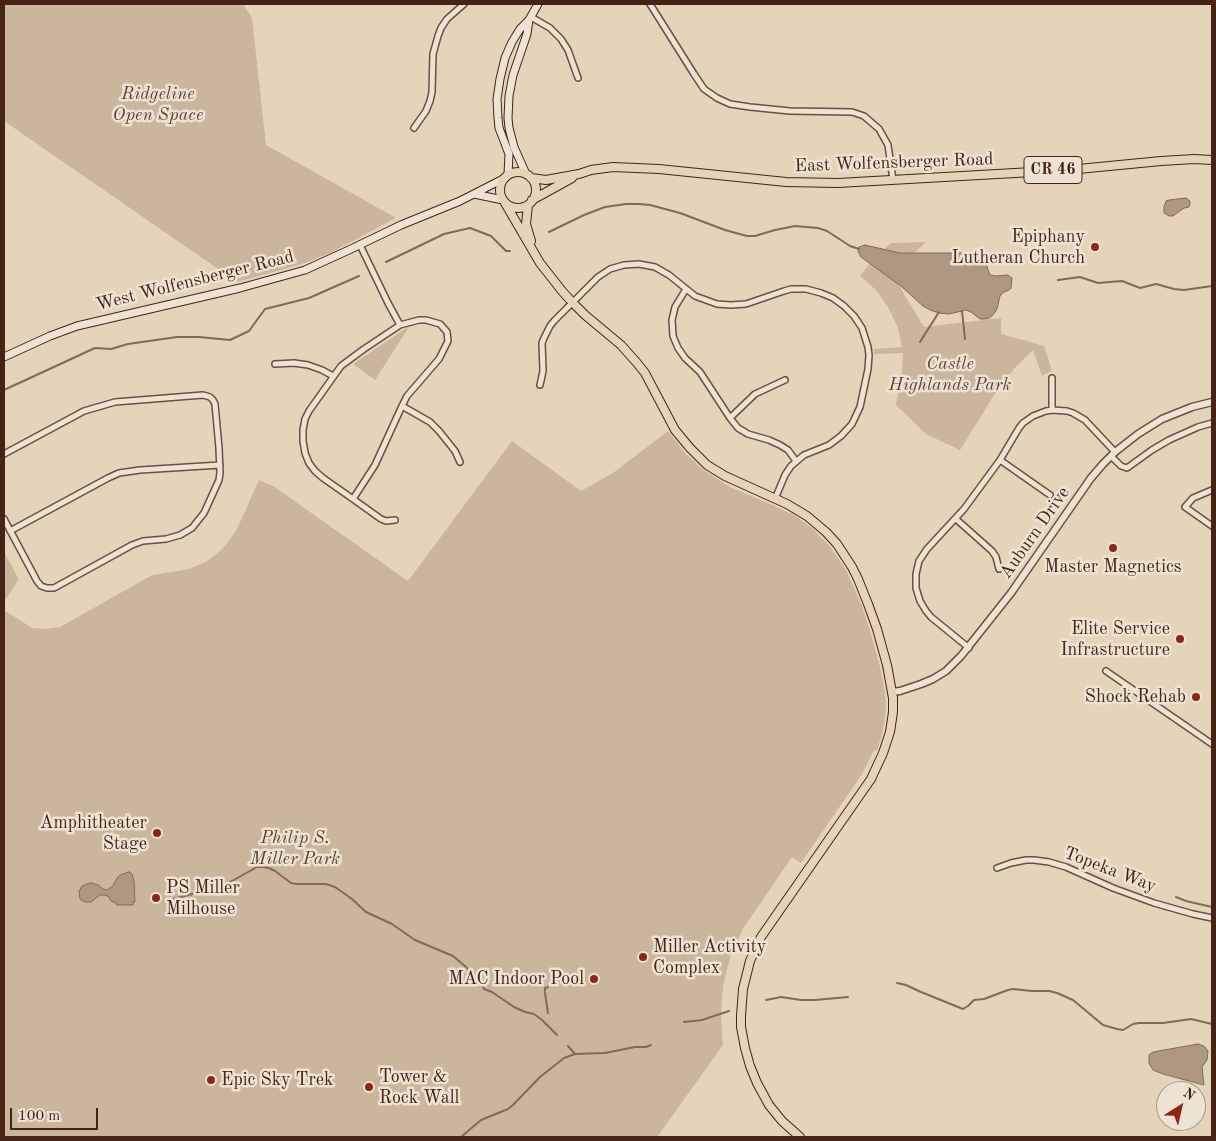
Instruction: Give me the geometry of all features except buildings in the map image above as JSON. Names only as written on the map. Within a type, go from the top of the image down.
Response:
[{"type":"main road","points":[[538,4],[509,49],[498,89],[499,128],[508,154],[506,176],[500,185],[501,197],[545,270],[572,302],[621,344],[633,358],[645,374],[675,430],[690,448],[707,465],[725,476],[797,510],[816,523],[836,544],[852,567],[868,604],[887,665],[892,692],[890,732],[875,772],[765,931],[754,952],[745,979],[741,1027],[750,1066],[769,1104],[782,1121],[800,1137]]},
{"type":"main road","points":[[474,194],[504,202],[517,208],[521,208],[530,202],[535,195],[534,183],[514,148],[508,118],[509,96],[513,75],[527,34],[530,18]]},
{"type":"main road","name":"East Wolfensberger Road","points":[[529,176],[546,180],[613,166],[786,182],[838,183],[1068,170],[1161,161],[1212,160]]},
{"type":"main road","points":[[506,176],[517,172],[529,176]]},
{"type":"main road","name":"East Wolfensberger Road","points":[[530,202],[579,174]]},
{"type":"main road","name":"West Wolfensberger Road","points":[[4,357],[50,336],[82,325],[240,288],[305,270],[474,194],[506,176]]},
{"type":"main road","points":[[530,202],[526,224],[533,250]]},
{"type":"street","points":[[414,128],[430,102],[433,54],[441,28],[447,19],[464,4]]},
{"type":"street","points":[[650,4],[704,89],[730,104],[790,110],[852,112],[864,116],[879,129],[888,145],[893,180]]},
{"type":"street","points":[[530,18],[550,28],[561,39],[568,50],[578,78]]},
{"type":"street","points":[[360,245],[400,325]]},
{"type":"street","points":[[540,385],[543,371],[542,348],[544,338],[554,321],[598,277],[610,269],[624,265],[639,264],[655,267],[669,275],[695,296],[717,304],[731,305],[754,302],[792,289],[806,289],[821,293],[839,302],[850,311],[864,335],[869,355],[862,401],[858,414],[841,436],[829,445],[804,455],[791,466],[775,498]]},
{"type":"street","points":[[686,289],[673,313],[672,320],[673,336],[681,352],[700,372],[738,428],[748,434],[780,444],[788,450],[796,461]]},
{"type":"street","points":[[353,499],[375,465],[407,396],[439,359],[448,341],[449,337],[444,328],[433,322],[418,320],[400,325],[347,361],[333,376],[305,419],[303,430],[305,453],[314,470],[333,486],[381,519],[386,521],[395,520]]},
{"type":"street","points":[[275,364],[294,363],[308,365],[333,376]]},
{"type":"street","points":[[1052,378],[1052,410]]},
{"type":"street","points":[[730,418],[755,394],[785,380]]},
{"type":"street","points":[[4,454],[84,411],[100,405],[115,402],[203,395],[210,398],[215,404],[220,464],[219,480],[209,504],[199,520],[186,532],[173,538],[144,541],[132,545],[51,589],[44,588],[37,581],[4,519]]},
{"type":"street","name":"Auburn Drive","points":[[892,692],[921,684],[937,677],[968,648],[1011,593],[1091,478],[1113,454],[1138,434],[1162,419],[1192,407],[1212,402]]},
{"type":"street","points":[[402,406],[430,422],[455,451],[460,462]]},
{"type":"street","points":[[968,648],[926,611],[920,602],[916,588],[916,574],[923,555],[971,500],[1000,460],[1023,423],[1039,413],[1052,410],[1067,411],[1085,420],[1121,466],[1127,468],[1169,440],[1212,423]]},
{"type":"street","points":[[1000,460],[1050,495]]},
{"type":"street","points":[[10,531],[119,473],[220,464]]},
{"type":"street","points":[[1212,490],[1193,498],[1185,507],[1212,526]]},
{"type":"street","points":[[956,519],[992,551],[996,557],[999,569]]},
{"type":"street","points":[[1106,671],[1212,744]]},
{"type":"street","name":"Topeka Way","points":[[997,868],[1026,860],[1041,860],[1066,867],[1113,888],[1154,903],[1212,918]]},
{"type":"green space","name":"Ridgeline Open Space","points":[[4,4],[243,4],[252,18],[266,145],[396,218],[330,253],[302,264],[237,282],[4,121]]},
{"type":"green space","name":"Castle Highlands Park","points":[[926,242],[892,274],[924,327],[1001,318],[1001,334],[1044,346],[1052,371],[1042,376],[1033,350],[1014,369],[994,395],[960,450],[926,434],[896,405],[902,372],[903,353],[874,354],[874,349],[902,347],[898,328],[888,307],[876,290],[860,276],[872,261],[891,243]]},
{"type":"green space","points":[[409,327],[375,380],[353,364],[402,331]]},
{"type":"green space","name":"Philip S. Miller Park","points":[[668,431],[685,453],[703,470],[730,487],[794,515],[812,528],[831,548],[846,570],[862,606],[880,667],[886,706],[883,730],[877,751],[874,750],[862,774],[801,863],[792,857],[744,927],[731,954],[723,986],[721,1016],[723,1045],[657,1137],[4,1137],[4,610],[32,628],[60,627],[153,575],[189,569],[206,562],[220,551],[237,529],[259,480],[273,486],[408,581],[512,441],[581,491],[613,473]]},
{"type":"green space","points":[[4,552],[18,578],[4,602]]},
{"type":"shaded area","points":[[1186,198],[1190,201],[1189,207],[1184,208],[1173,216],[1164,213],[1166,201]]},
{"type":"shaded area","points":[[865,245],[900,253],[976,253],[984,259],[990,275],[1008,275],[1012,278],[1011,288],[1000,296],[997,309],[989,318],[980,319],[966,310],[949,314],[939,313],[923,306],[902,287],[861,257],[858,251],[859,247]]},
{"type":"shaded area","points":[[129,872],[132,874],[134,881],[135,902],[133,902],[133,905],[117,905],[108,896],[104,895],[100,895],[91,902],[85,902],[80,899],[79,891],[82,886],[92,883],[107,890],[113,886],[120,875]]},
{"type":"shaded area","points":[[1198,1044],[1204,1046],[1208,1051],[1207,1060],[1202,1067],[1204,1081],[1189,1081],[1153,1070],[1149,1063],[1149,1055],[1153,1052]]},
{"type":"waterway","points":[[549,232],[605,207],[639,204],[680,213],[747,236],[755,236],[795,226],[818,228],[859,249]]},
{"type":"waterway","points":[[386,262],[444,234],[470,228],[491,236],[506,251],[510,251]]},
{"type":"waterway","points":[[4,390],[95,348],[111,349],[128,344],[177,337],[230,340],[249,331],[265,309],[309,298],[359,276]]},
{"type":"waterway","points":[[1058,280],[1080,277],[1098,283],[1122,281],[1140,288],[1156,284],[1184,290],[1212,286]]},
{"type":"waterway","points":[[962,311],[965,339]]},
{"type":"waterway","points":[[920,342],[939,312]]},
{"type":"waterway","points":[[173,899],[211,889],[232,881],[257,867],[269,868],[291,883],[326,884],[335,887],[366,912],[392,924],[415,940],[453,956],[466,967]]},
{"type":"waterway","points":[[1176,897],[1212,907]]},
{"type":"waterway","points":[[467,968],[480,980]]},
{"type":"waterway","points":[[481,983],[484,989],[492,992],[514,1007],[534,1014],[557,1035]]},
{"type":"waterway","points":[[897,983],[963,1009],[974,1000],[984,999],[1008,990],[1049,991],[1073,1000],[1103,1025],[1123,1030],[1139,1023],[1163,1023],[1191,1019],[1212,1024]]},
{"type":"waterway","points":[[545,991],[545,988],[548,987]]},
{"type":"waterway","points":[[545,993],[548,1013]]},
{"type":"waterway","points":[[766,1000],[781,997],[801,1000],[848,997]]},
{"type":"waterway","points":[[684,1022],[702,1020],[729,1011]]},
{"type":"waterway","points":[[461,1137],[481,1120],[508,1109],[540,1077],[564,1058],[575,1054],[605,1053],[651,1045]]},
{"type":"waterway","points":[[568,1046],[575,1054]]},
{"type":"place","name":"Epiphany Lutheran Church","points":[[1095,247]]},
{"type":"place","name":"Master Magnetics","points":[[1113,548]]},
{"type":"place","name":"Elite Service Infrastructure","points":[[1180,639]]},
{"type":"place","name":"Shock Rehab","points":[[1196,697]]},
{"type":"place","name":"Amphitheater Stage","points":[[157,833]]},
{"type":"place","name":"PS Miller Milhouse","points":[[156,898]]},
{"type":"place","name":"Miller Activity Complex","points":[[643,957]]},
{"type":"place","name":"MAC Indoor Pool","points":[[594,979]]},
{"type":"place","name":"Epic Sky Trek","points":[[211,1080]]},
{"type":"place","name":"Tower & Rock Wall","points":[[369,1087]]}]
